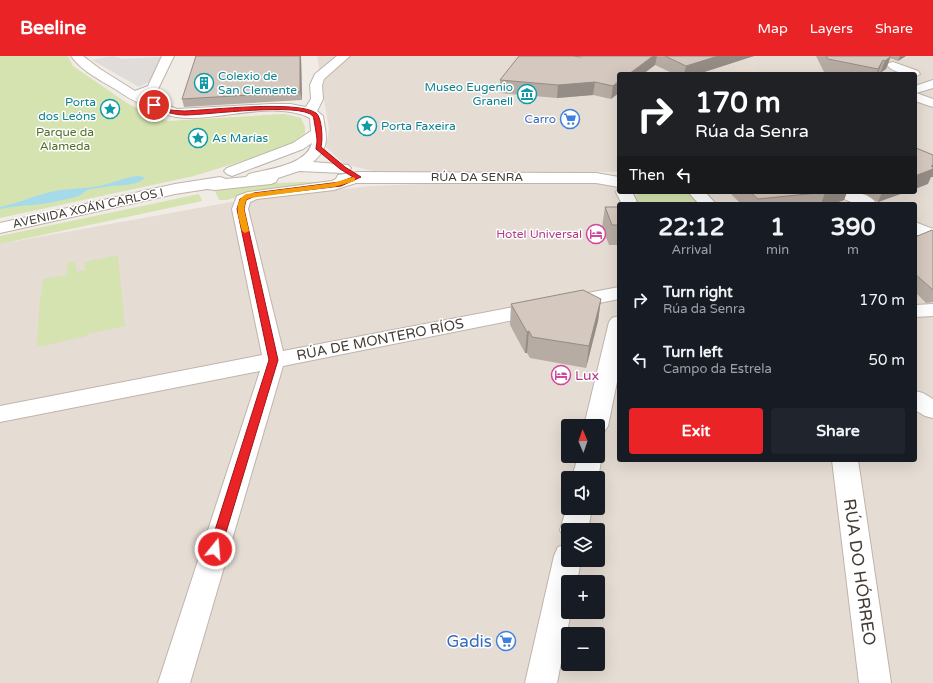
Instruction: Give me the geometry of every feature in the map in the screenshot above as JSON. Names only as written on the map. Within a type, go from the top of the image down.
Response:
[{"type":"street","points":[[77,56],[88,67],[135,95],[164,110],[178,113],[294,108],[310,112],[318,118],[318,133],[320,140],[318,148],[309,159],[286,171],[175,189]]},
{"type":"street","points":[[135,95],[153,88],[168,56]]},
{"type":"street","points":[[310,112],[317,99],[316,85],[319,77],[344,56]]},
{"type":"street","points":[[888,64],[909,72]]},
{"type":"street","points":[[917,89],[933,84]]},
{"type":"street","points":[[917,98],[933,103]]},
{"type":"street","points":[[175,189],[224,174],[298,146],[318,133]]},
{"type":"street","points":[[298,146],[290,157],[290,161],[305,173],[318,178]]},
{"type":"street","points":[[318,148],[343,168],[358,177]]},
{"type":"street","points":[[224,174],[259,168],[296,166],[343,168]]},
{"type":"street","name":"RÚA DA SENRA","points":[[596,178],[617,174]]},
{"type":"street","points":[[206,184],[215,185],[268,180],[358,177]]},
{"type":"street","name":"RÚA DA SENRA","points":[[274,360],[240,209],[243,199],[254,194],[341,184],[358,177],[596,178],[617,182]]},
{"type":"street","name":"AVENIDA XOÁN CARLOS I","points":[[0,228],[175,189]]},
{"type":"street","points":[[698,194],[706,202]]},
{"type":"street","points":[[708,194],[716,202]]},
{"type":"street","points":[[849,194],[865,202]]},
{"type":"street","name":"RÚA DE MONTERO RÍOS","points":[[0,414],[617,293]]},
{"type":"street","points":[[917,311],[933,310]]},
{"type":"street","points":[[598,419],[617,331]]},
{"type":"street","points":[[174,683],[274,360]]},
{"type":"street","points":[[917,400],[933,410]]},
{"type":"street","name":"RÚA DO HÓRREO","points":[[845,462],[875,683]]},
{"type":"street","points":[[540,683],[566,567]]},
{"type":"shaded area","points":[[113,56],[122,59],[161,57],[151,81],[139,87],[92,60]]},
{"type":"shaded area","points":[[317,56],[933,56],[933,81],[917,86],[917,72],[617,72],[617,172],[377,172],[344,164],[326,147],[329,129]]},
{"type":"shaded area","points":[[752,66],[762,72],[738,72],[733,68]]},
{"type":"shaded area","points":[[933,88],[933,683],[0,683],[0,244],[248,199],[372,186],[469,182],[587,184],[617,179],[617,194],[917,194],[917,92]]},
{"type":"green space","name":"Parque da Alameda","points":[[0,56],[68,56],[73,66],[127,103],[168,121],[284,114],[301,118],[305,127],[305,133],[292,143],[268,153],[194,176],[0,218]]},
{"type":"green space","points":[[333,182],[255,191],[227,200],[219,200],[215,191],[221,190],[219,186]]},
{"type":"green space","points":[[199,194],[202,201],[0,244],[0,236]]},
{"type":"green space","points":[[638,194],[695,194],[703,202],[638,202],[636,197]]},
{"type":"green space","points":[[118,255],[125,326],[37,347],[43,279],[67,275],[67,263],[75,261],[76,272],[85,270],[85,262]]},
{"type":"water","points":[[139,176],[145,178],[137,183],[90,189],[81,195],[54,202],[0,209],[0,207],[48,193],[61,190],[99,186]]},
{"type":"building","points":[[196,56],[300,56],[300,92],[182,99]]},
{"type":"building","points":[[519,56],[653,56],[632,72],[617,72],[617,83],[613,86],[595,82],[558,85],[500,80]]},
{"type":"building","points":[[665,56],[718,56],[686,66]]},
{"type":"building","points":[[826,56],[891,56],[885,61],[883,60],[878,69],[828,59]]},
{"type":"building","points":[[917,148],[933,155],[933,165],[931,166],[933,169],[917,175]]},
{"type":"building","points":[[752,194],[807,194],[758,199]]},
{"type":"building","points":[[605,207],[617,207],[617,225],[612,225]]},
{"type":"building","points":[[932,230],[933,231],[933,290],[917,276],[917,236]]},
{"type":"building","points":[[583,290],[601,299],[589,346],[532,337],[529,331],[527,332],[511,304]]},
{"type":"slow traffic","points":[[245,231],[240,209],[243,199],[249,196],[254,194],[341,184],[353,179]]},
{"type":"place","name":"Colexio de San Clemente","points":[[204,83]]},
{"type":"place","name":"Museo Eugenio Granell","points":[[527,94]]},
{"type":"place","name":"Porta dos Leóns","points":[[110,109]]},
{"type":"place","name":"Carro","points":[[570,119]]},
{"type":"place","name":"Porta Faxeira","points":[[367,126]]},
{"type":"place","name":"As Marías","points":[[198,138]]},
{"type":"place","name":"Hotel Universal","points":[[596,234]]},
{"type":"place","name":"Lux","points":[[561,375]]},
{"type":"place","name":"Gadis","points":[[506,641]]},
{"type":"route","points":[[154,105],[164,110],[178,113],[281,108],[303,109],[314,114],[318,118],[318,133],[320,140],[318,148],[343,168],[358,177],[341,184],[254,194],[243,199],[240,209],[268,339],[274,360],[215,549]]}]
